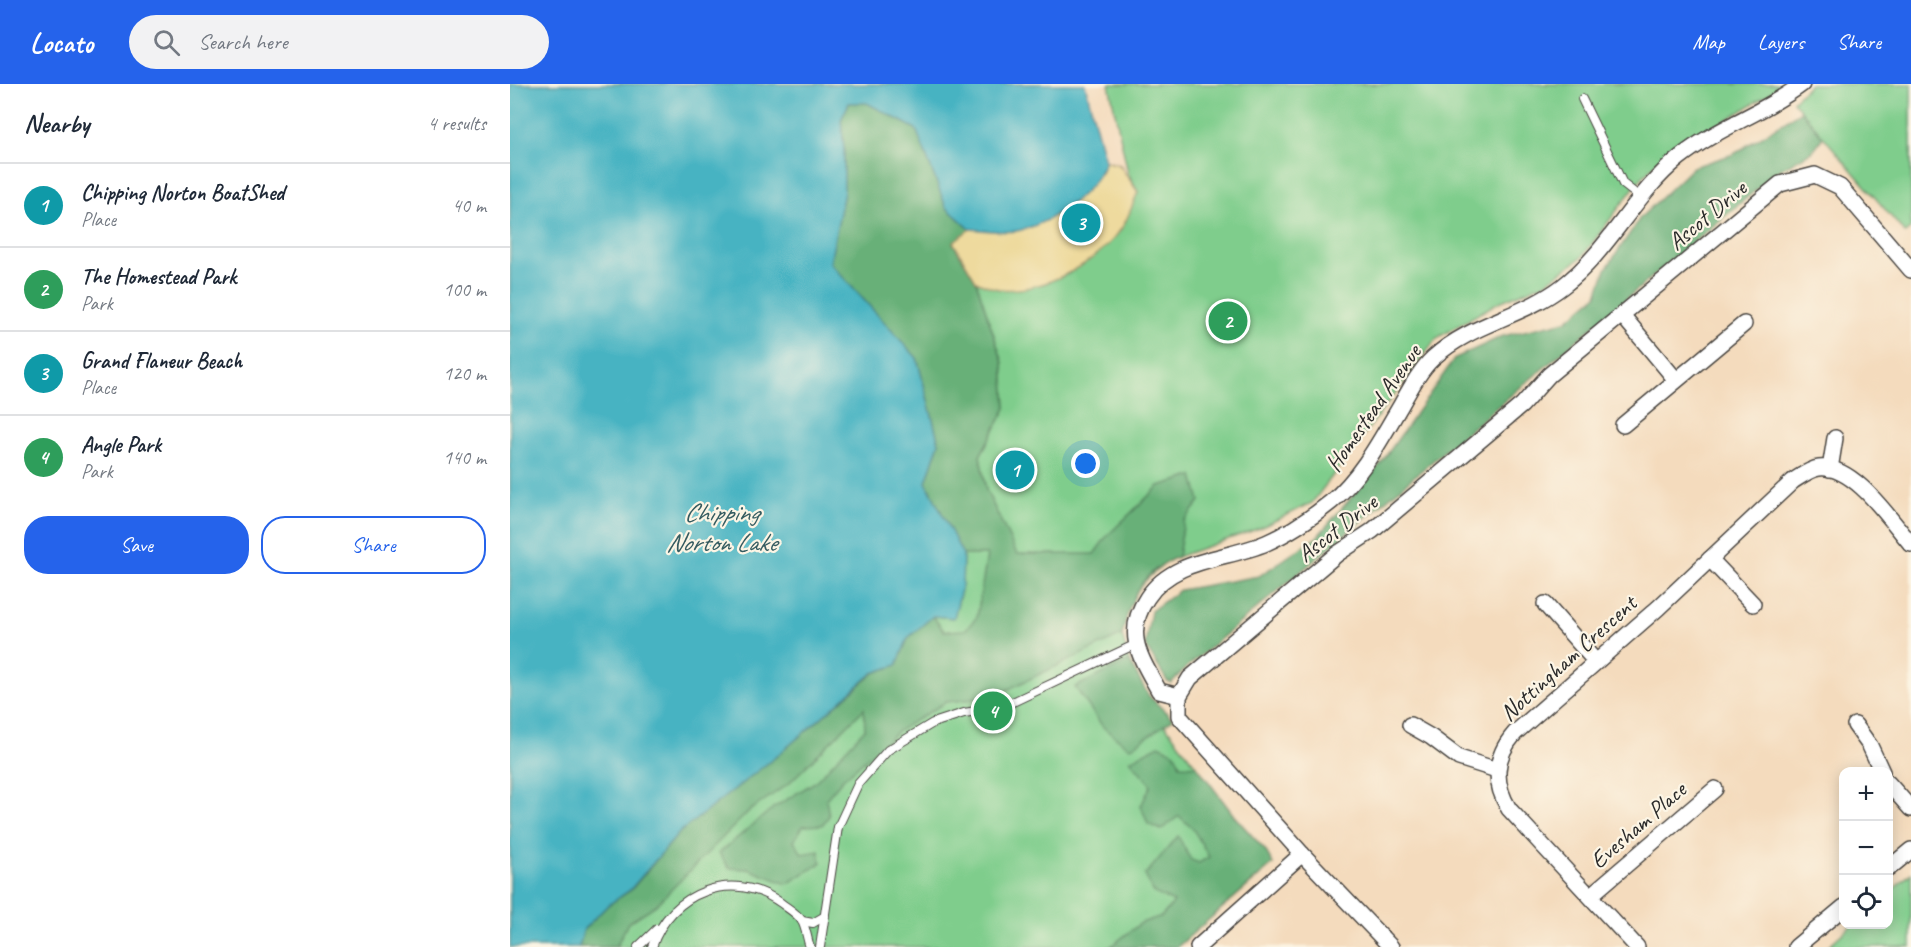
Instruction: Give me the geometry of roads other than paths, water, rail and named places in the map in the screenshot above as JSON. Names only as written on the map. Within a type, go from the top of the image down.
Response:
[{"type":"street","name":"Homestead Avenue","points":[[1134,645],[1138,617],[1146,599],[1164,579],[1200,562],[1267,543],[1289,532],[1332,501],[1369,458],[1430,361],[1448,344],[1470,331],[1544,299],[1563,287],[1580,272],[1665,171],[1691,149],[1782,99],[1802,84]]},
{"type":"street","name":"Ascot Drive","points":[[1179,696],[1190,678],[1337,554],[1372,531],[1425,487],[1522,405],[1549,375],[1780,183],[1815,174],[1840,188],[1911,270]]},
{"type":"street","points":[[1622,315],[1676,380]]},
{"type":"street","points":[[1623,426],[1744,324]]},
{"type":"street","points":[[1835,438],[1830,469],[1853,479],[1911,544]]},
{"type":"street","name":"Nottingham Crescent","points":[[1497,770],[1505,744],[1515,733],[1794,481],[1819,468],[1830,469]]},
{"type":"street","points":[[1710,559],[1753,604]]},
{"type":"street","points":[[1545,604],[1596,662]]},
{"type":"street","points":[[1134,645],[1159,690],[1179,696],[1179,716],[1302,854],[1391,947]]},
{"type":"street","points":[[1410,725],[1431,736],[1459,758],[1497,770],[1499,790],[1509,809],[1638,947]]},
{"type":"street","points":[[1855,725],[1870,746],[1880,767]]},
{"type":"street","name":"Evesham Place","points":[[1591,895],[1715,789]]},
{"type":"street","points":[[1893,789],[1911,809]]},
{"type":"street","points":[[1893,865],[1911,850]]},
{"type":"street","points":[[1198,947],[1302,854]]},
{"type":"street","points":[[1796,947],[1839,911]]},
{"type":"lane","points":[[1582,99],[1623,184],[1641,198]]},
{"type":"lane","points":[[820,947],[838,827],[858,784],[888,750],[933,723],[964,713],[1002,707],[1134,645]]},
{"type":"lane","points":[[638,947],[693,896],[716,886],[742,886],[767,893],[802,921],[813,923],[825,916]]},
{"type":"lane","points":[[802,921],[810,947]]},
{"type":"lane","points":[[652,947],[659,927]]},
{"type":"water","name":"Chipping Norton Lake","points":[[510,84],[1085,84],[1105,161],[1100,173],[1082,194],[1059,213],[1046,220],[1015,231],[970,229],[946,207],[916,129],[867,103],[849,103],[841,120],[844,192],[830,263],[917,358],[939,443],[926,482],[963,555],[962,586],[954,618],[933,616],[908,638],[897,665],[873,673],[778,755],[680,832],[630,890],[608,905],[584,929],[579,947],[510,947]]},
{"type":"place","name":"Grand Flaneur Beach","points":[[1081,223]]},
{"type":"place","name":"The Homestead Park","points":[[1228,321]]},
{"type":"place","name":"Chipping Norton BoatShed","points":[[1015,470]]},
{"type":"place","name":"Angle Park","points":[[993,711]]}]
